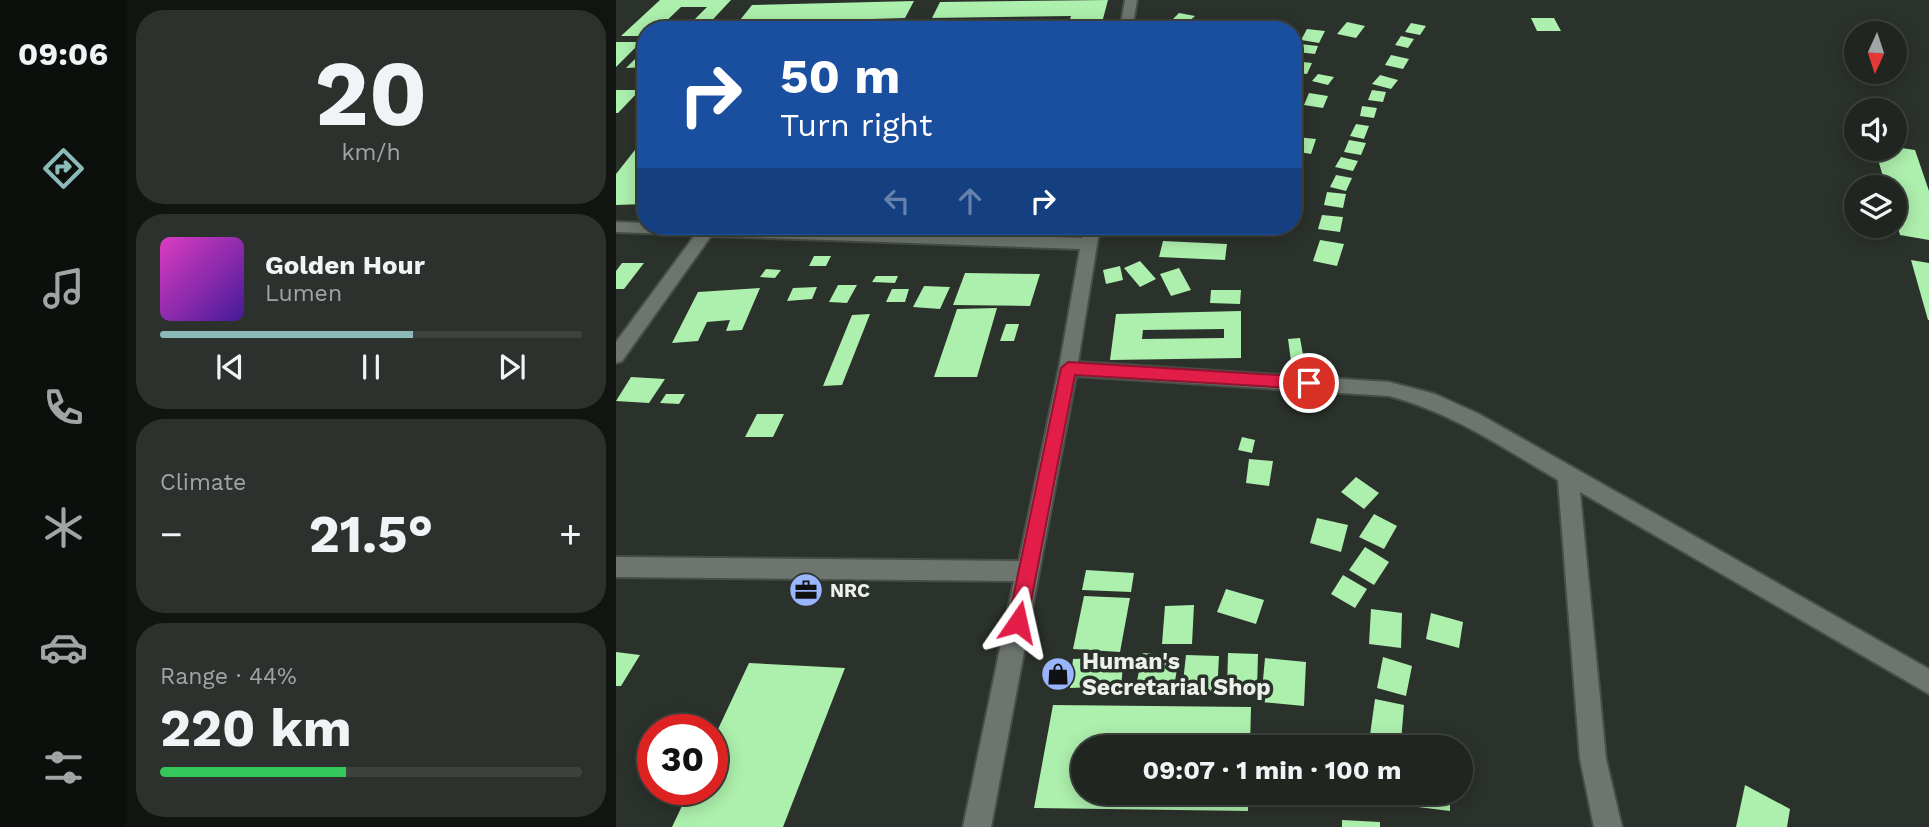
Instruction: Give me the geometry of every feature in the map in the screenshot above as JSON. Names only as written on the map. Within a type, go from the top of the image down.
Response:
[{"type":"street","points":[[1128,21],[1131,0]]},
{"type":"street","points":[[616,227],[637,228]]},
{"type":"street","points":[[616,356],[704,235]]},
{"type":"street","points":[[977,827],[1068,368],[1090,235]]},
{"type":"street","points":[[1068,368],[1389,388],[1428,399],[1568,475],[1929,682]]},
{"type":"street","points":[[1568,475],[1593,759],[1608,827]]},
{"type":"street","points":[[616,567],[1028,570]]},
{"type":"building","points":[[660,0],[731,0],[711,21],[693,21],[707,7],[681,7],[666,21],[637,21]]},
{"type":"building","points":[[1108,0],[1102,21],[1070,21],[1071,16],[932,18],[940,2]]},
{"type":"building","points":[[914,1],[905,18],[739,21],[752,5]]},
{"type":"building","points":[[1179,13],[1195,16],[1189,21],[1171,21]]},
{"type":"building","points":[[1531,18],[1554,18],[1561,31],[1537,31]]},
{"type":"building","points":[[637,21],[637,36],[621,36]]},
{"type":"building","points":[[1347,22],[1365,26],[1356,38],[1337,34]]},
{"type":"building","points":[[1411,23],[1426,26],[1420,35],[1405,32]]},
{"type":"building","points":[[1307,29],[1325,31],[1319,43],[1302,38]]},
{"type":"building","points":[[1401,36],[1414,39],[1408,48],[1395,45]]},
{"type":"building","points":[[616,42],[637,42],[637,48],[616,67]]},
{"type":"building","points":[[1302,44],[1318,46],[1315,54],[1302,53]]},
{"type":"building","points":[[1391,55],[1409,59],[1403,69],[1385,65]]},
{"type":"building","points":[[637,57],[637,67],[626,68]]},
{"type":"building","points":[[1302,62],[1312,63],[1307,74],[1302,74]]},
{"type":"building","points":[[1318,74],[1334,77],[1328,85],[1312,81]]},
{"type":"building","points":[[1380,75],[1398,80],[1391,89],[1372,84]]},
{"type":"building","points":[[616,90],[637,90],[637,93],[616,113]]},
{"type":"building","points":[[1372,90],[1386,92],[1383,102],[1368,100]]},
{"type":"building","points":[[1309,93],[1328,96],[1323,108],[1304,105]]},
{"type":"building","points":[[1362,106],[1377,108],[1374,118],[1360,116]]},
{"type":"building","points":[[1356,124],[1369,126],[1364,139],[1350,136]]},
{"type":"building","points":[[1302,138],[1316,139],[1311,154],[1302,152]]},
{"type":"building","points":[[1349,140],[1366,143],[1361,155],[1344,152]]},
{"type":"building","points":[[637,147],[637,204],[616,205],[616,174]]},
{"type":"building","points":[[1907,149],[1915,150],[1929,191],[1929,240],[1907,236],[1907,175],[1883,175],[1878,161],[1907,161]]},
{"type":"building","points":[[1341,157],[1358,161],[1353,171],[1335,167]]},
{"type":"building","points":[[1336,175],[1352,178],[1346,191],[1330,187]]},
{"type":"building","points":[[1327,192],[1346,194],[1343,208],[1324,205]]},
{"type":"building","points":[[1322,215],[1343,217],[1340,232],[1318,229]]},
{"type":"building","points":[[1320,240],[1344,244],[1337,266],[1313,261]]},
{"type":"building","points":[[1163,241],[1227,244],[1225,260],[1159,257]]},
{"type":"building","points":[[814,256],[831,256],[826,266],[809,266]]},
{"type":"building","points":[[1911,260],[1929,263],[1929,320],[1928,320]]},
{"type":"building","points":[[1140,261],[1156,279],[1140,287],[1124,268]]},
{"type":"building","points":[[622,263],[644,263],[624,289],[616,289],[616,271]]},
{"type":"building","points":[[1120,266],[1123,280],[1106,284],[1103,270]]},
{"type":"building","points":[[1179,268],[1191,290],[1171,296],[1160,274]]},
{"type":"building","points":[[766,269],[781,270],[775,278],[760,277]]},
{"type":"building","points":[[965,273],[1040,274],[1030,306],[953,305]]},
{"type":"building","points":[[876,276],[898,276],[895,283],[872,282]]},
{"type":"building","points":[[838,285],[857,285],[847,303],[829,302]]},
{"type":"building","points":[[924,286],[950,287],[940,309],[913,307]]},
{"type":"building","points":[[817,287],[812,299],[787,301],[793,288]]},
{"type":"building","points":[[760,288],[742,330],[726,331],[730,320],[707,322],[698,341],[672,343],[698,292]]},
{"type":"building","points":[[892,289],[909,289],[905,302],[886,302]]},
{"type":"building","points":[[1211,290],[1241,290],[1240,304],[1210,303]]},
{"type":"building","points":[[997,308],[977,377],[934,377],[957,309]]},
{"type":"building","points":[[1241,311],[1241,358],[1110,360],[1116,314]],"holes":[[[1224,329],[1224,338],[1142,339],[1143,330]]]},
{"type":"building","points":[[870,314],[842,385],[823,386],[852,315]]},
{"type":"building","points":[[1006,324],[1019,324],[1014,341],[1000,341]]},
{"type":"building","points":[[1300,338],[1304,360],[1291,361],[1288,339]]},
{"type":"building","points":[[631,377],[665,379],[649,403],[616,401]]},
{"type":"building","points":[[666,394],[685,394],[679,404],[660,403]]},
{"type":"building","points":[[757,414],[784,414],[773,437],[745,437]]},
{"type":"building","points":[[1242,437],[1255,440],[1252,453],[1238,450]]},
{"type":"building","points":[[1249,459],[1273,461],[1269,486],[1246,483]]},
{"type":"building","points":[[1356,477],[1379,493],[1364,509],[1341,492]]},
{"type":"building","points":[[1374,514],[1397,526],[1384,549],[1359,537]]},
{"type":"building","points":[[1317,518],[1348,525],[1341,552],[1310,543]]},
{"type":"building","points":[[1365,547],[1389,562],[1374,585],[1349,570]]},
{"type":"building","points":[[1086,570],[1134,573],[1131,592],[1082,590]]},
{"type":"building","points":[[1343,575],[1367,589],[1355,608],[1331,594]]},
{"type":"building","points":[[1226,589],[1264,600],[1256,624],[1217,612]]},
{"type":"building","points":[[1084,596],[1130,598],[1120,652],[1073,649]]},
{"type":"building","points":[[1194,605],[1192,644],[1162,644],[1165,606]]},
{"type":"building","points":[[1371,609],[1402,613],[1401,648],[1369,644]]},
{"type":"building","points":[[1431,613],[1463,622],[1459,648],[1426,639]]},
{"type":"building","points":[[616,652],[640,655],[621,686],[616,686]]},
{"type":"building","points":[[1143,653],[1179,656],[1173,694],[1135,690]]},
{"type":"building","points":[[1228,653],[1258,654],[1257,690],[1227,690]]},
{"type":"building","points":[[1186,655],[1219,656],[1217,692],[1182,691]]},
{"type":"building","points":[[1124,657],[1121,686],[1070,688],[1073,659]]},
{"type":"building","points":[[1383,657],[1412,666],[1406,696],[1377,688]]},
{"type":"building","points":[[1265,658],[1306,662],[1304,706],[1261,702]]},
{"type":"building","points":[[749,663],[845,668],[783,827],[672,827],[682,805],[728,805],[728,714],[725,714]]},
{"type":"building","points":[[1375,699],[1404,705],[1402,735],[1370,735]]},
{"type":"building","points":[[1053,705],[1251,707],[1250,735],[1071,735],[1071,805],[1248,805],[1248,811],[1034,808]]},
{"type":"building","points":[[1745,785],[1790,809],[1787,827],[1736,827]]},
{"type":"building","points":[[1450,805],[1450,811],[1418,807]]},
{"type":"building","points":[[1342,820],[1380,822],[1380,827],[1342,827]]},
{"type":"place","name":"NRC","points":[[806,590]]},
{"type":"place","name":"Human's Secretarial Shop","points":[[1058,674]]},
{"type":"route","points":[[1018,622],[1068,368],[1309,383]]}]
